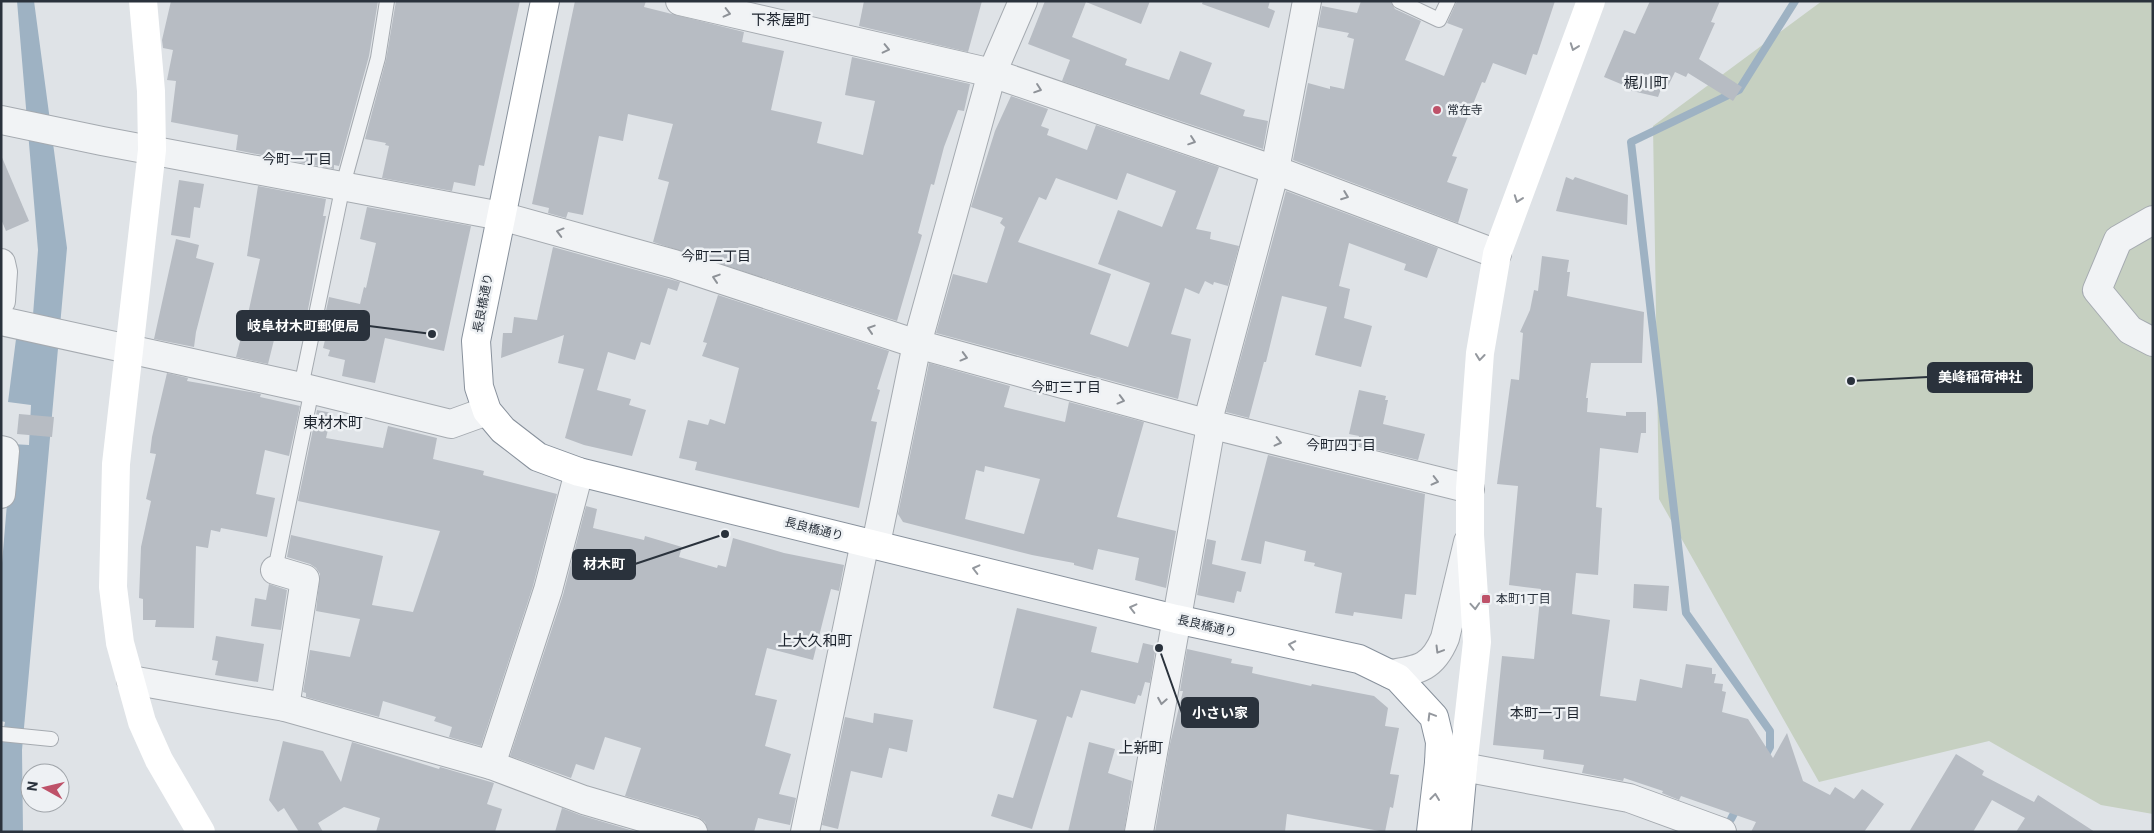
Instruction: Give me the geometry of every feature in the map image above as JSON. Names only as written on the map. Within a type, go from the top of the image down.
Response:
[{"type":"main road","points":[[143,1],[151,91],[152,150],[116,464],[113,587],[120,643],[142,722],[159,760],[201,832]]},
{"type":"main road","name":"長良橋通り","points":[[544,1],[476,342],[479,387],[487,411],[503,430],[538,457],[580,472],[1176,619],[1359,659],[1402,682],[1434,717],[1440,742],[1451,765],[1457,832]]},
{"type":"main road","points":[[1451,765],[1477,642],[1470,536],[1470,490],[1480,353],[1497,254],[1591,1]]},
{"type":"main road","name":"長良橋通り","points":[[1430,832],[1451,765]]},
{"type":"street","points":[[680,1],[992,73],[1275,170],[1497,254]]},
{"type":"street","points":[[806,832],[870,543],[917,344],[992,73],[1023,1]]},
{"type":"street","points":[[1139,832],[1209,437],[1210,412],[1275,170],[1307,1]]},
{"type":"street","points":[[5,121],[501,216],[674,264],[917,344],[1209,424],[1470,490]]},
{"type":"street","points":[[2153,220],[2118,240],[2097,290],[2130,330],[2153,342]]},
{"type":"street","points":[[1,263],[3,272],[1,301]]},
{"type":"street","points":[[12,323],[307,388],[451,424],[487,411]]},
{"type":"street","points":[[1,450],[5,451],[1,494]]},
{"type":"street","points":[[491,765],[548,590],[580,472]]},
{"type":"street","points":[[1390,674],[1418,670],[1439,652],[1445,638],[1470,536]]},
{"type":"street","points":[[275,570],[305,579],[285,707]]},
{"type":"street","points":[[131,680],[285,707],[491,765],[584,800],[693,832]]},
{"type":"street","points":[[1451,765],[1629,798],[1722,832]]},
{"type":"lane","points":[[275,570],[343,185],[378,58],[387,1]]},
{"type":"lane","points":[[1399,1],[1439,20],[1448,1]]},
{"type":"lane","points":[[1,734],[47,739]]},
{"type":"green space","points":[[1822,1],[2153,1],[2153,814],[2101,805],[1989,741],[1819,782],[1659,499],[1653,126]]},
{"type":"water","points":[[17,1],[34,1],[67,248],[22,763],[20,763],[20,813],[23,813],[23,832],[1,832],[1,743],[5,722],[1,721],[1,575],[12,444],[29,445],[31,405],[8,402],[16,339],[31,341],[38,250]]},
{"type":"building","points":[[171,1],[378,1],[369,56],[339,166],[334,165],[334,169],[236,150],[238,135],[171,122],[176,81],[167,80],[173,50],[163,48],[162,40]]},
{"type":"building","points":[[396,1],[520,1],[484,166],[479,165],[475,186],[454,182],[452,191],[382,178],[389,146],[385,145],[386,143],[365,139],[386,60]]},
{"type":"building","points":[[575,1],[646,1],[644,7],[744,32],[742,42],[784,51],[771,110],[822,122],[817,143],[863,155],[875,101],[845,95],[852,57],[970,84],[964,111],[958,110],[944,147],[934,185],[931,184],[918,233],[922,235],[897,321],[653,242],[669,182],[658,179],[673,124],[628,114],[623,141],[599,136],[583,215],[568,212],[566,218],[548,213],[549,208],[532,204]]},
{"type":"building","points":[[864,1],[982,1],[968,52],[859,26]]},
{"type":"building","points":[[1045,1],[1150,1],[1141,24],[1086,2],[1072,37],[1127,59],[1125,65],[1169,80],[1180,51],[1212,63],[1200,94],[1245,110],[1243,116],[1268,121],[1263,149],[1062,81],[1070,60],[1028,44]]},
{"type":"building","points":[[1203,1],[1270,1],[1268,8],[1275,11],[1269,28],[1202,4]]},
{"type":"building","points":[[1361,1],[1390,1],[1395,9],[1421,21],[1405,60],[1444,76],[1463,29],[1447,23],[1457,1],[1555,1],[1537,55],[1533,54],[1526,75],[1493,63],[1485,83],[1482,82],[1452,156],[1457,157],[1447,182],[1468,189],[1458,223],[1293,160],[1308,83],[1330,89],[1330,86],[1344,89],[1354,39],[1347,37],[1349,33],[1318,27],[1322,6],[1357,13]]},
{"type":"building","points":[[1650,1],[1720,1],[1711,22],[1715,23],[1699,59],[1742,87],[1733,101],[1688,73],[1686,77],[1675,72],[1668,86],[1663,84],[1658,97],[1628,90],[1628,87],[1604,77],[1624,30],[1635,34]]},
{"type":"building","points":[[1011,96],[1048,109],[1041,126],[1049,129],[1047,135],[1087,150],[1096,125],[1219,167],[1196,229],[1211,232],[1210,239],[1239,246],[1228,286],[1214,282],[1213,285],[1205,281],[1199,294],[1185,288],[1171,334],[1191,339],[1178,399],[936,333],[953,274],[987,283],[1005,227],[1000,223],[1003,218],[971,207],[995,131]],"holes":[[[1127,173],[1176,191],[1162,227],[1118,210],[1098,264],[1150,283],[1128,347],[1090,334],[1111,274],[1018,242],[1039,197],[1046,200],[1056,178],[1117,200]]]},
{"type":"building","points":[[1,155],[29,221],[6,231],[1,219]]},
{"type":"building","points":[[1566,177],[1573,180],[1575,177],[1628,195],[1627,225],[1556,211]]},
{"type":"building","points":[[179,180],[204,184],[200,208],[194,207],[190,238],[171,235]]},
{"type":"building","points":[[258,186],[326,199],[323,216],[326,216],[304,330],[278,324],[268,364],[236,357],[260,259],[247,256]]},
{"type":"building","points":[[1286,191],[1438,248],[1427,278],[1404,270],[1406,264],[1349,243],[1339,286],[1350,289],[1344,318],[1372,326],[1361,367],[1315,355],[1327,307],[1282,296],[1266,362],[1264,362],[1249,418],[1226,412]]},
{"type":"building","points":[[367,207],[471,226],[444,351],[385,338],[375,383],[342,376],[345,360],[328,356],[330,350],[323,348],[326,336],[321,334],[329,297],[360,304],[364,287],[366,288],[376,243],[360,239]]},
{"type":"building","points":[[176,239],[199,245],[196,258],[214,263],[196,332],[194,347],[154,339]]},
{"type":"building","points":[[553,247],[680,282],[677,291],[668,288],[650,345],[641,342],[635,360],[608,352],[597,390],[631,399],[629,405],[646,410],[632,456],[584,445],[565,438],[584,369],[558,363],[564,335],[501,358],[503,333],[512,333],[514,317],[537,320]]},
{"type":"building","points":[[1542,256],[1569,260],[1567,272],[1570,272],[1567,296],[1644,312],[1642,363],[1591,363],[1586,398],[1588,398],[1587,412],[1626,416],[1626,412],[1646,412],[1646,433],[1641,433],[1638,453],[1600,448],[1596,507],[1602,508],[1598,575],[1576,573],[1572,614],[1610,620],[1600,696],[1636,701],[1640,679],[1682,688],[1686,664],[1712,668],[1712,674],[1716,674],[1714,683],[1723,684],[1722,691],[1726,692],[1722,712],[1748,719],[1773,758],[1787,733],[1803,781],[1830,795],[1835,787],[1854,799],[1862,789],[1884,804],[1864,832],[1751,832],[1756,822],[1681,796],[1679,800],[1662,793],[1663,791],[1624,778],[1623,781],[1582,773],[1584,765],[1543,759],[1544,750],[1493,745],[1502,656],[1534,659],[1541,589],[1509,585],[1518,486],[1497,484],[1511,379],[1519,380],[1523,333],[1520,332],[1530,310],[1534,290],[1538,291]]},
{"type":"building","points":[[718,295],[889,351],[877,389],[880,390],[871,421],[877,422],[859,508],[695,470],[697,462],[679,458],[688,420],[708,425],[710,419],[725,424],[739,368],[702,356],[707,343],[703,342]]},
{"type":"building","points":[[929,363],[1010,386],[1004,407],[1065,422],[1069,402],[1144,422],[1117,517],[1176,531],[1166,588],[1135,580],[1139,558],[1098,549],[1093,570],[1074,565],[1074,563],[1032,555],[903,522],[898,514]],"holes":[[[985,466],[1040,479],[1024,534],[965,519],[976,470],[984,472]]]},
{"type":"building","points":[[167,373],[188,378],[187,381],[261,394],[260,397],[300,406],[289,456],[265,450],[256,494],[275,498],[267,537],[221,528],[220,532],[211,530],[208,548],[196,546],[194,628],[155,627],[156,620],[143,620],[143,599],[139,598],[141,547],[151,501],[146,499],[156,454],[150,453]]},
{"type":"building","points":[[1359,390],[1386,396],[1385,400],[1388,400],[1383,424],[1425,434],[1418,460],[1357,445],[1359,436],[1349,434]]},
{"type":"building","points":[[317,410],[332,413],[326,438],[383,448],[388,426],[409,431],[437,438],[433,459],[484,471],[483,475],[557,494],[533,586],[481,746],[449,737],[452,727],[434,721],[436,717],[383,701],[379,717],[306,697],[306,693],[303,692],[310,650],[350,657],[360,619],[316,611],[320,574],[310,564],[287,557],[291,535],[383,556],[372,605],[413,612],[440,531],[298,501]]},
{"type":"building","points":[[19,414],[54,417],[52,437],[17,434]]},
{"type":"building","points":[[1268,455],[1425,494],[1416,595],[1405,594],[1402,619],[1354,612],[1353,616],[1335,613],[1342,573],[1314,566],[1315,563],[1304,561],[1306,551],[1265,541],[1261,564],[1241,560]]},
{"type":"building","points":[[586,506],[597,509],[593,528],[644,540],[645,536],[682,547],[679,557],[717,568],[718,565],[726,567],[733,538],[784,553],[844,565],[839,591],[831,589],[813,660],[767,648],[755,695],[777,700],[765,746],[791,754],[779,794],[796,798],[790,825],[758,818],[754,832],[708,832],[705,822],[698,817],[625,796],[641,748],[605,737],[594,770],[576,764],[571,778],[510,756],[563,595]]},
{"type":"building","points":[[1207,539],[1216,541],[1212,564],[1246,572],[1241,592],[1237,591],[1234,603],[1197,595]]},
{"type":"building","points":[[269,584],[287,590],[281,630],[251,626],[255,598],[266,600]]},
{"type":"building","points":[[1634,584],[1669,586],[1667,611],[1633,608]]},
{"type":"building","points":[[1017,608],[1097,627],[1091,652],[1138,663],[1143,643],[1156,646],[1150,683],[1145,682],[1141,696],[1138,695],[1135,704],[1081,690],[1072,718],[1067,716],[1032,829],[991,816],[998,794],[1013,798],[1037,720],[993,708]]},
{"type":"building","points":[[216,636],[264,644],[258,682],[215,675],[218,661],[212,660]]},
{"type":"building","points":[[1187,649],[1232,659],[1231,663],[1253,667],[1252,673],[1311,686],[1312,684],[1374,696],[1388,708],[1385,726],[1399,728],[1390,774],[1399,775],[1393,808],[1390,807],[1385,832],[1287,814],[1285,832],[1155,832],[1170,744],[1183,691],[1180,691]]},
{"type":"building","points":[[874,713],[913,720],[907,752],[889,748],[882,778],[851,771],[838,829],[822,825],[845,717],[873,723]]},
{"type":"building","points":[[283,741],[323,751],[341,782],[352,742],[439,769],[440,767],[494,783],[487,804],[502,809],[495,832],[376,832],[380,818],[344,807],[318,823],[323,832],[299,832],[284,808],[278,812],[269,800]]},
{"type":"building","points":[[1089,742],[1115,749],[1108,773],[1132,781],[1124,832],[1068,832]]},
{"type":"building","points":[[1956,754],[1984,771],[1982,775],[2034,802],[2038,795],[2095,832],[2016,832],[2025,818],[1992,800],[1973,832],[1909,832]]},
{"type":"building","points":[[562,808],[580,815],[637,832],[555,832]]},
{"type":"waterway","points":[[1764,758],[1770,747],[1770,731],[1686,613],[1631,142],[1739,90],[1795,1]]},
{"type":"waterway","points":[[1731,819],[1738,806]]},
{"type":"place","name":"常在寺","points":[[1437,110]]},
{"type":"place","name":"岐阜材木町郵便局","points":[[432,334]]},
{"type":"place","name":"美峰稲荷神社","points":[[1851,381]]},
{"type":"place","name":"材木町","points":[[725,534]]},
{"type":"place","name":"本町1丁目","points":[[1486,599]]},
{"type":"place","name":"小さい家","points":[[1159,648]]},
{"type":"district","name":"下茶屋町","points":[[781,20]]},
{"type":"district","name":"梶川町","points":[[1646,83]]},
{"type":"district","name":"今町一丁目","points":[[297,159]]},
{"type":"district","name":"今町二丁目","points":[[716,256]]},
{"type":"district","name":"今町三丁目","points":[[1066,387]]},
{"type":"district","name":"東材木町","points":[[333,423]]},
{"type":"district","name":"今町四丁目","points":[[1341,445]]},
{"type":"district","name":"上大久和町","points":[[815,641]]},
{"type":"district","name":"本町一丁目","points":[[1545,713]]},
{"type":"district","name":"上新町","points":[[1141,748]]}]
